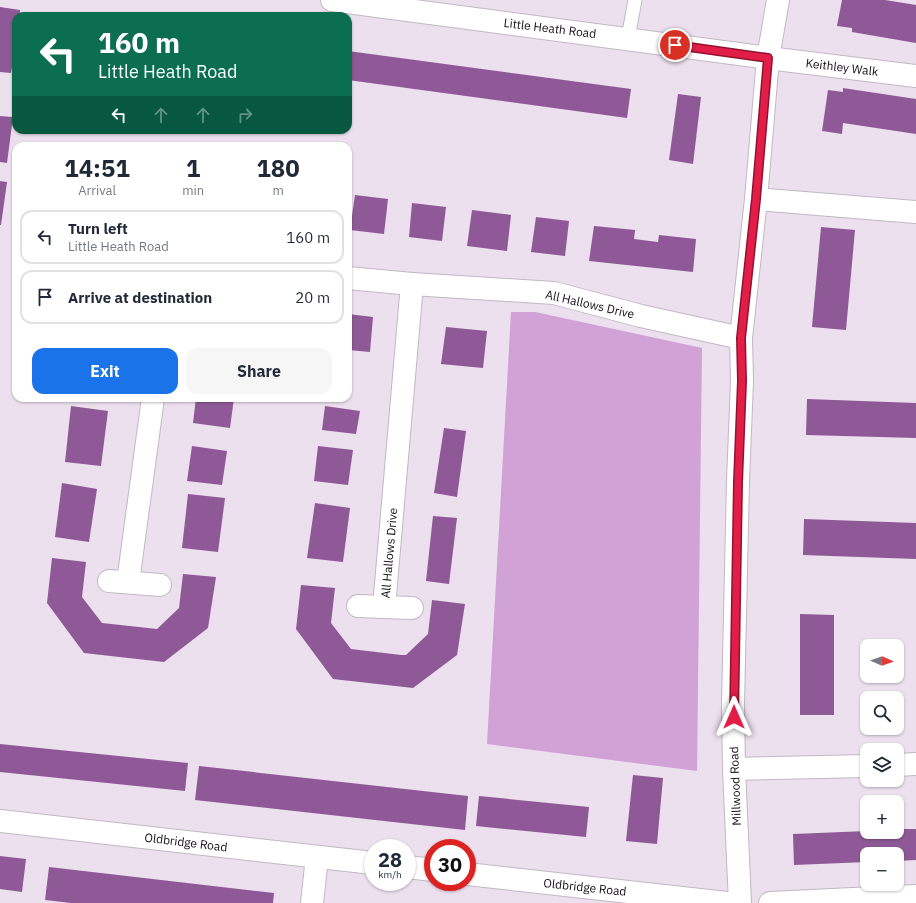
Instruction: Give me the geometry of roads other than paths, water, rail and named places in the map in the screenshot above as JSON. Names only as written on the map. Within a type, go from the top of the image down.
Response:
[{"type":"street","name":"Little Heath Road","points":[[332,0],[628,38],[768,58]]},
{"type":"street","name":"Millwood Road","points":[[740,903],[734,769],[734,688],[738,482],[742,381],[741,338],[756,199],[768,58],[778,0]]},
{"type":"street","name":"Keithley Walk","points":[[768,58],[916,76]]},
{"type":"street","points":[[756,199],[916,212]]},
{"type":"street","name":"All Hallows Drive","points":[[352,278],[412,284],[554,293],[641,316],[741,338]]},
{"type":"street","name":"All Hallows Drive","points":[[384,607],[412,284]]},
{"type":"street","points":[[152,402],[118,581],[160,585]]},
{"type":"street","name":"All Hallows Drive","points":[[358,606],[412,608]]},
{"type":"street","points":[[904,765],[916,764]]},
{"type":"street","points":[[734,769],[860,766]]},
{"type":"street","name":"Oldbridge Road","points":[[0,821],[364,862]]},
{"type":"street","points":[[312,903],[317,857]]},
{"type":"street","name":"Oldbridge Road","points":[[476,875],[727,903]]},
{"type":"street","points":[[770,903],[916,896]]},
{"type":"lane","points":[[628,38],[635,0]]}]
